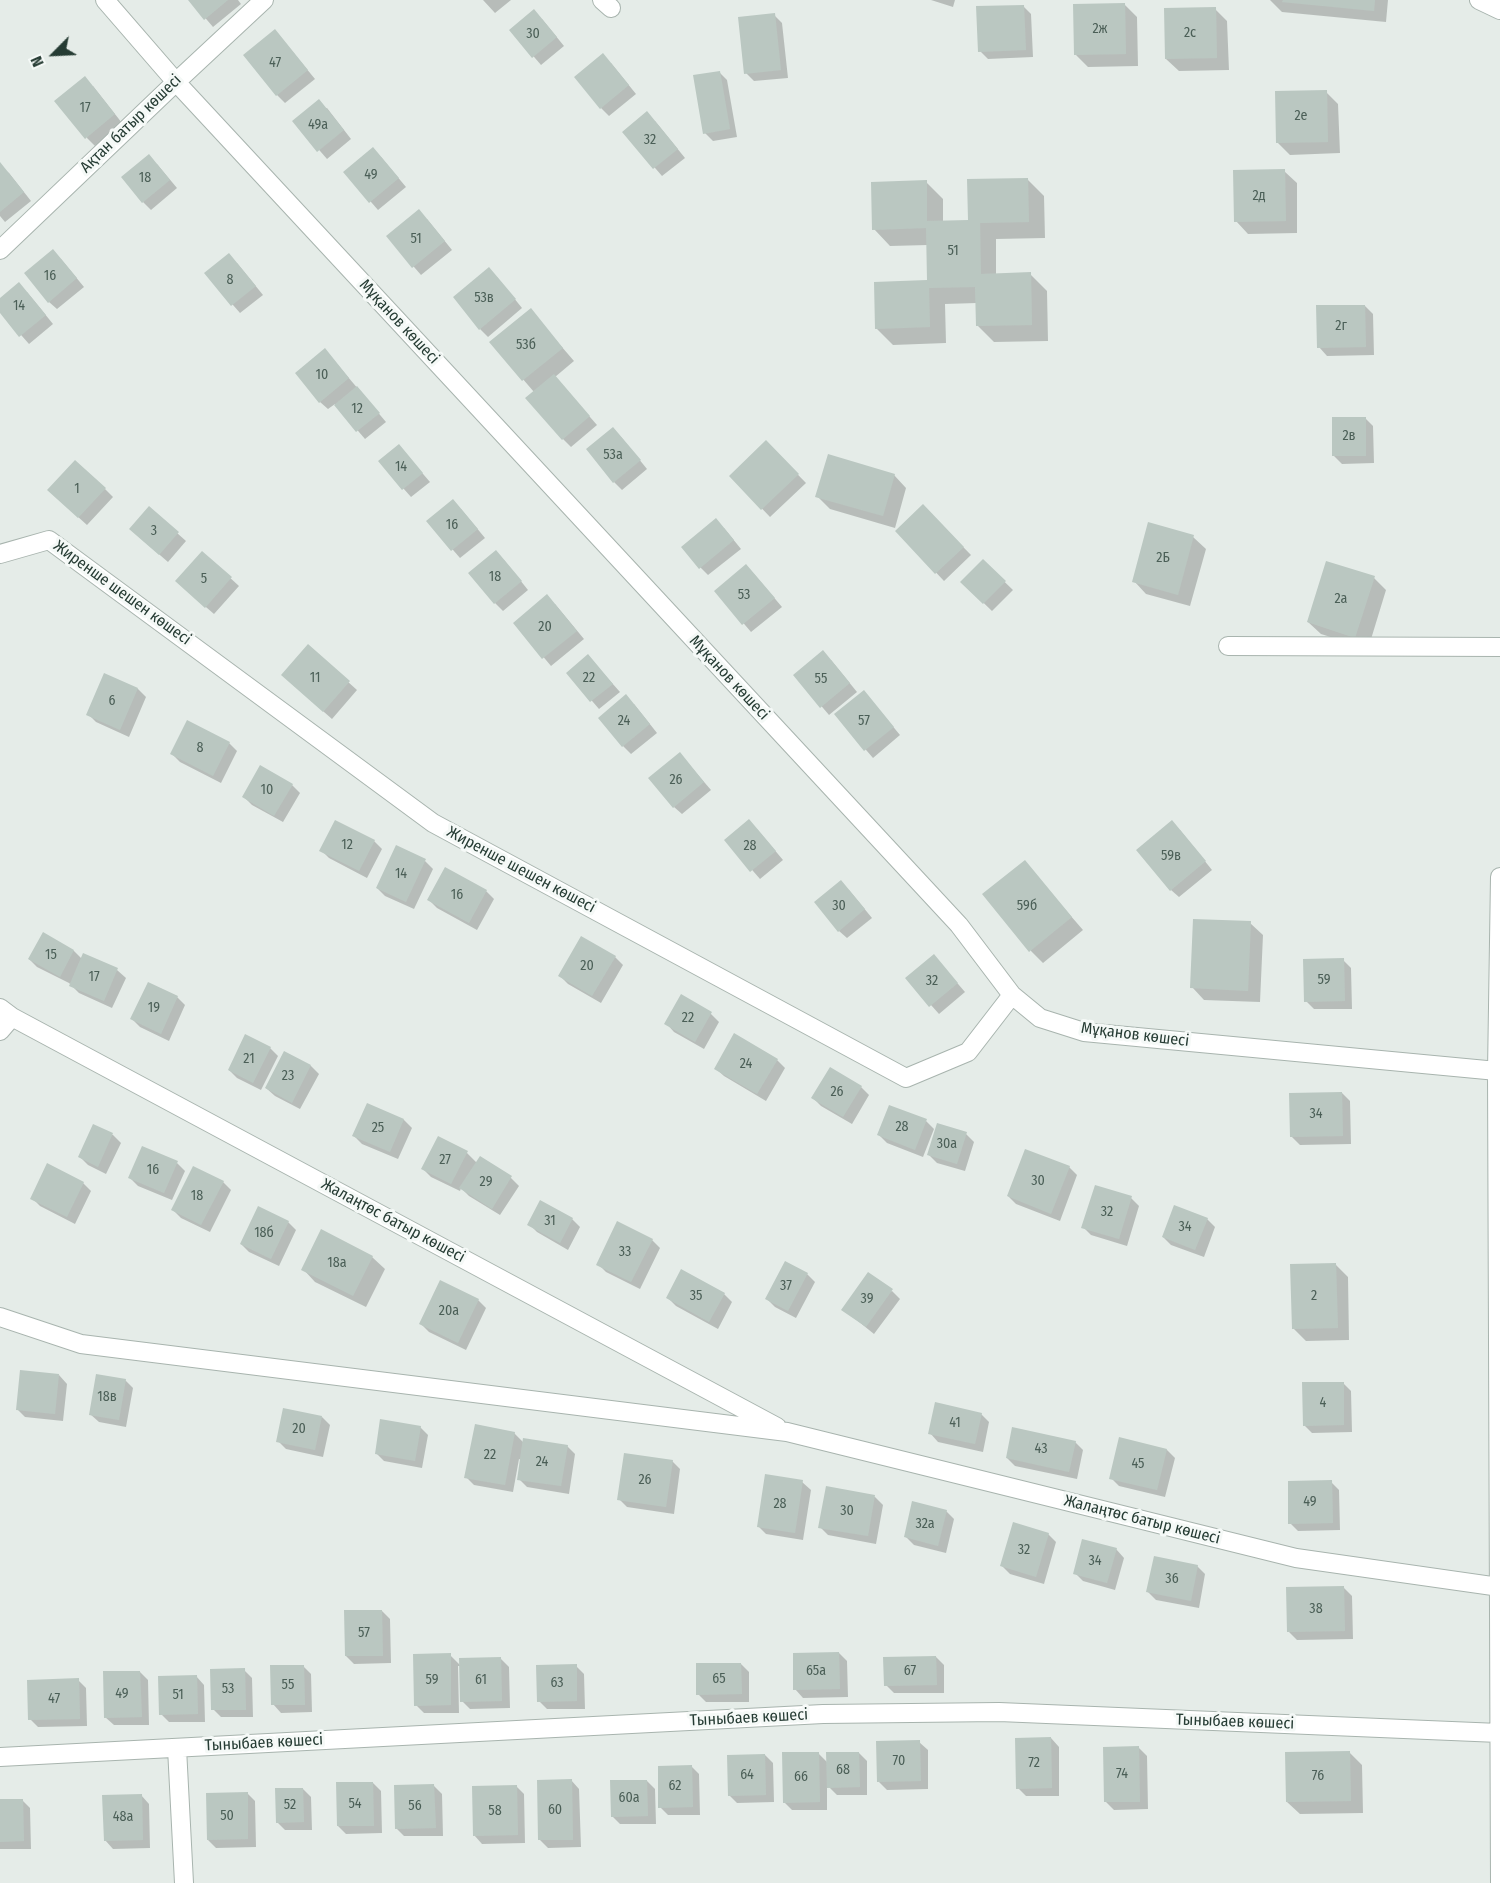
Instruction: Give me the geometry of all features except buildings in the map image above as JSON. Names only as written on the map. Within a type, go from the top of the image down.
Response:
[{"type":"street","name":"Мұқанов көшесі","points":[[105,0],[176,82],[959,925],[1012,995],[1040,1018],[1084,1032],[1497,1071]]},
{"type":"street","name":"Ақтан батыр көшесі","points":[[0,250],[264,0]]},
{"type":"street","points":[[1479,0],[1500,10]]},
{"type":"street","name":"Жиренше шешен көшесі","points":[[0,554],[49,540],[433,823],[906,1078],[968,1052],[1012,995]]},
{"type":"street","points":[[1228,646],[1500,647]]},
{"type":"street","points":[[1500,877],[1497,1071],[1500,1883]]},
{"type":"street","name":"Жалаңтөс батыр көшесі","points":[[4,1019],[787,1432]]},
{"type":"street","name":"Жалаңтөс батыр көшесі","points":[[0,1317],[81,1344],[787,1432],[1296,1558],[1499,1587]]},
{"type":"street","name":"Тыныбаев көшесі","points":[[0,1757],[823,1714],[999,1712],[1499,1733]]},
{"type":"street","points":[[177,1748],[184,1883]]}]
